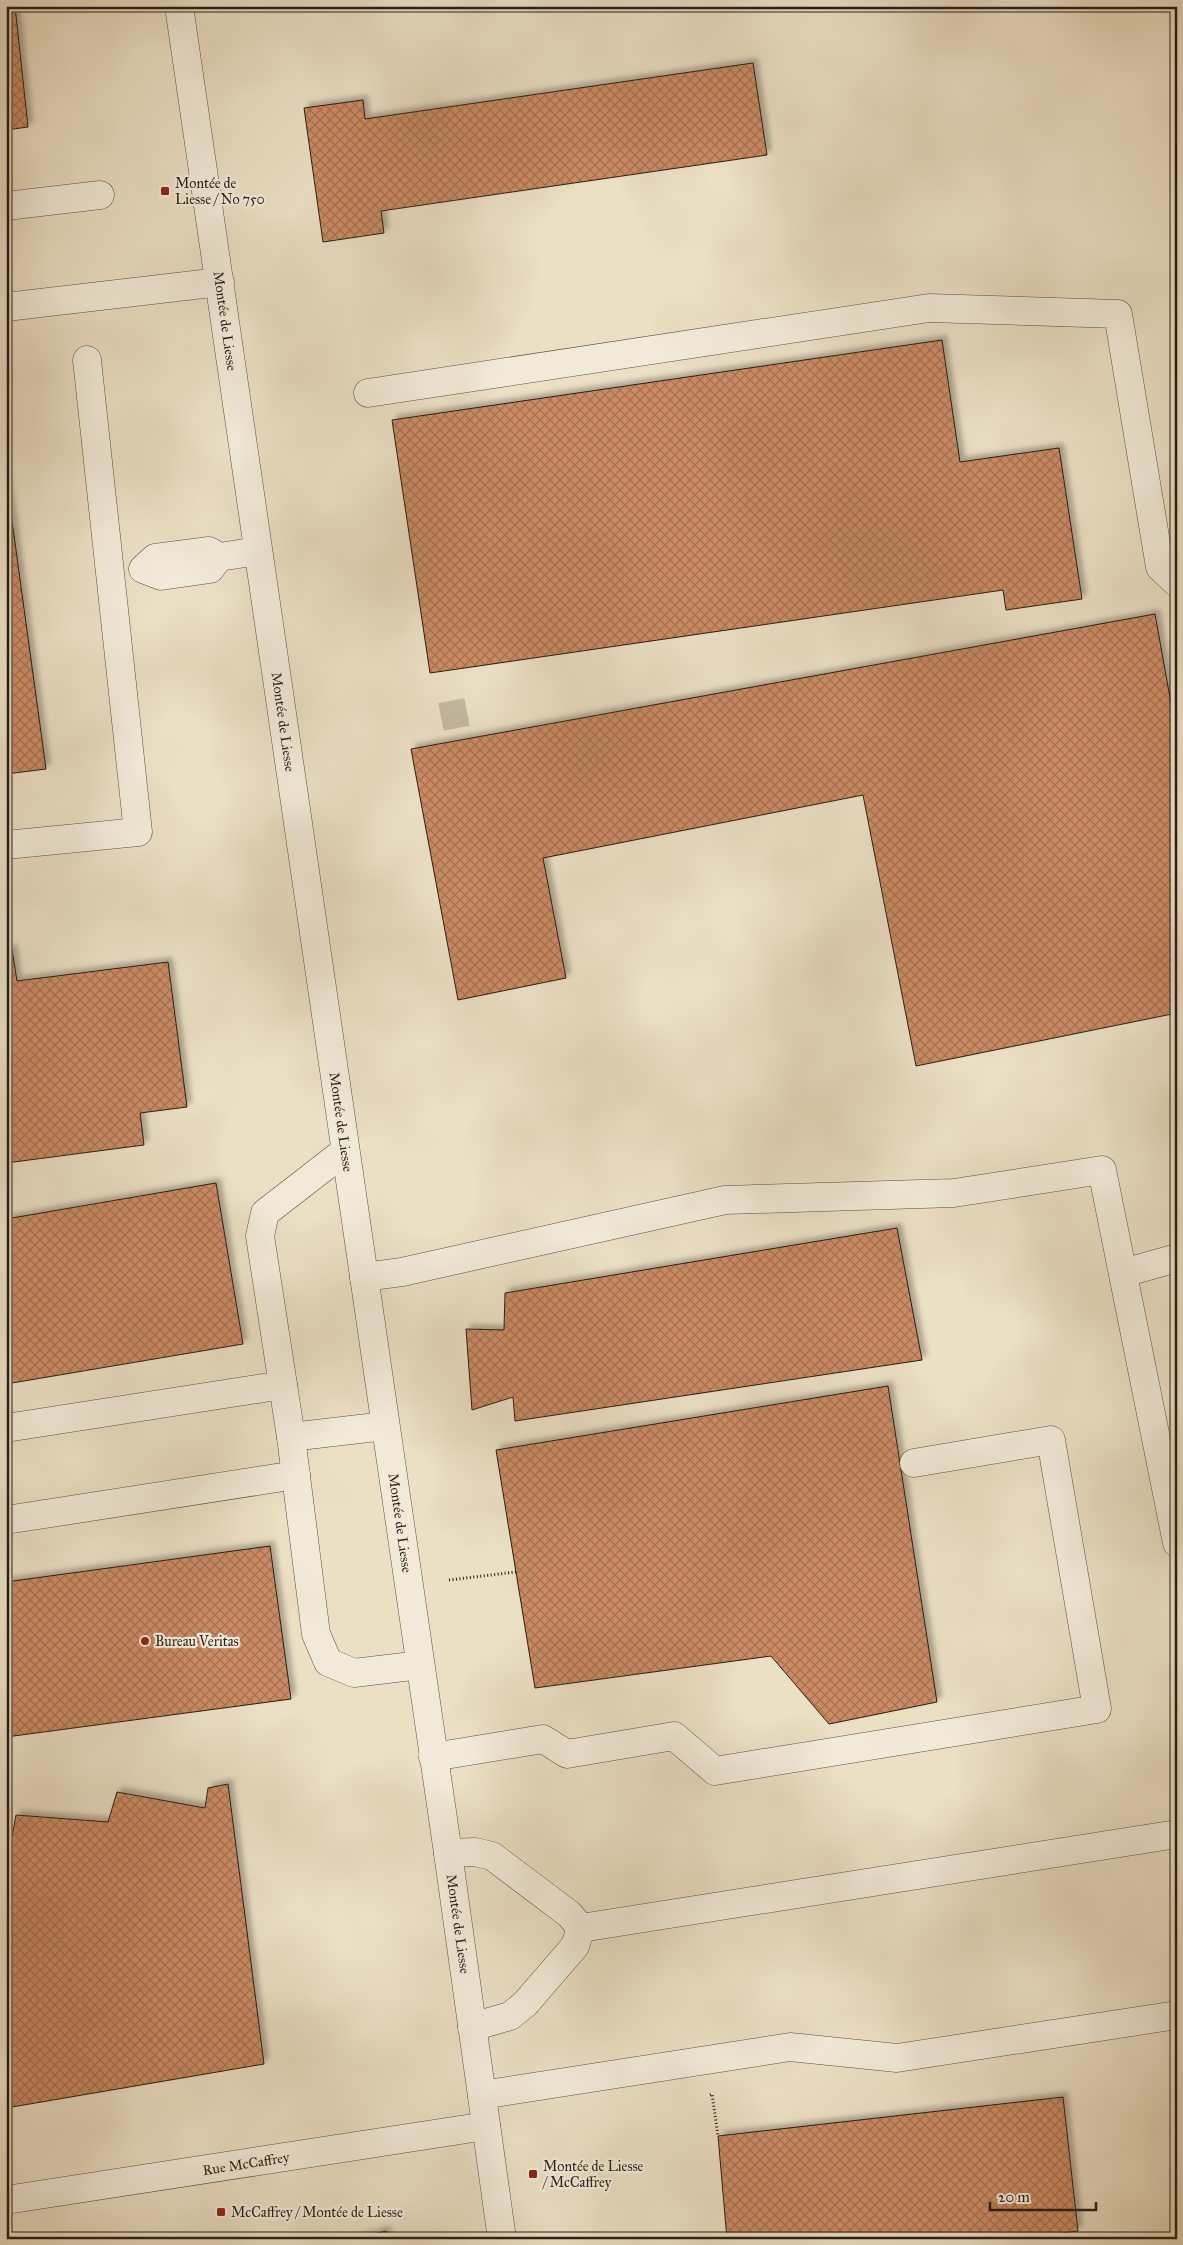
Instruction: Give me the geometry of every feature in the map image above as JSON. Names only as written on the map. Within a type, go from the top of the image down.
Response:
[{"type":"street","name":"Montée de Liesse","points":[[179,6],[448,1853],[502,2239]]},
{"type":"street","points":[[6,206],[100,196]]},
{"type":"street","points":[[6,307],[220,282]]},
{"type":"street","points":[[368,393],[929,308],[1118,314],[1160,567],[1177,582]]},
{"type":"street","points":[[6,845],[138,832],[87,360]]},
{"type":"street","points":[[110,575],[143,569],[155,558],[210,551],[220,557],[258,551]]},
{"type":"street","points":[[345,1151],[265,1213],[260,1236],[291,1437],[316,1634],[328,1662],[354,1673],[420,1665]]},
{"type":"street","points":[[364,1277],[402,1272],[725,1200],[954,1193],[1102,1170],[1177,1543]]},
{"type":"street","points":[[1123,1273],[1177,1258]]},
{"type":"street","points":[[6,1428],[283,1385]]},
{"type":"street","points":[[291,1437],[386,1426]]},
{"type":"street","points":[[433,1757],[543,1739],[567,1754],[674,1736],[715,1771],[1097,1709],[1051,1440],[914,1462]]},
{"type":"street","points":[[6,1520],[296,1475]]},
{"type":"street","points":[[581,1928],[1177,1834]]},
{"type":"street","points":[[448,1853],[475,1852],[492,1856],[569,1914],[581,1928]]},
{"type":"street","points":[[472,2027],[510,2016],[525,2004],[575,1946],[581,1928]]},
{"type":"street","points":[[482,2095],[790,2047],[896,2058],[1177,2015]]},
{"type":"street","name":"Rue McCaffrey","points":[[6,2200],[486,2126]]},
{"type":"path","points":[[449,1580],[516,1572]]},
{"type":"path","points":[[704,2095],[712,2094],[718,2136]]},
{"type":"building","points":[[6,6],[15,6],[28,127],[6,130]]},
{"type":"building","points":[[753,63],[767,155],[381,211],[384,233],[323,242],[304,108],[363,100],[365,119]]},
{"type":"building","points":[[942,340],[960,462],[1059,448],[1082,599],[1006,610],[1003,590],[430,673],[392,420]]},
{"type":"building","points":[[6,477],[46,769],[6,774]]},
{"type":"building","points":[[1155,614],[1177,737],[1177,1013],[916,1066],[863,795],[543,858],[566,978],[458,1000],[411,749]]},
{"type":"building","points":[[12,949],[17,981],[168,962],[187,1107],[140,1113],[144,1145],[6,1163],[6,950]]},
{"type":"building","points":[[216,1183],[243,1344],[6,1384],[6,1219]]},
{"type":"building","points":[[897,1228],[922,1360],[515,1421],[513,1397],[472,1410],[466,1329],[504,1330],[505,1293]]},
{"type":"building","points":[[888,1386],[937,1702],[829,1724],[771,1656],[535,1688],[496,1450]]},
{"type":"building","name":"Bureau Veritas","points":[[270,1546],[291,1699],[6,1737],[6,1582]]},
{"type":"building","points":[[228,1784],[264,2064],[6,2108],[6,1836],[12,1837],[16,1815],[108,1822],[117,1792],[205,1808],[208,1788]]},
{"type":"building","points":[[1063,2097],[1078,2231],[1016,2239],[727,2239],[718,2136]]},
{"type":"building","points":[[386,2231],[388,2239],[354,2239]]},
{"type":"tunnel","points":[[441,717],[467,712]]},
{"type":"place","name":"Montée de Liesse / No 750","points":[[165,191]]},
{"type":"place","name":"Bureau Veritas","points":[[145,1641]]},
{"type":"place","name":"Montée de Liesse / McCaffrey","points":[[533,2174]]},
{"type":"place","name":"McCaffrey / Montée de Liesse","points":[[221,2212]]}]
